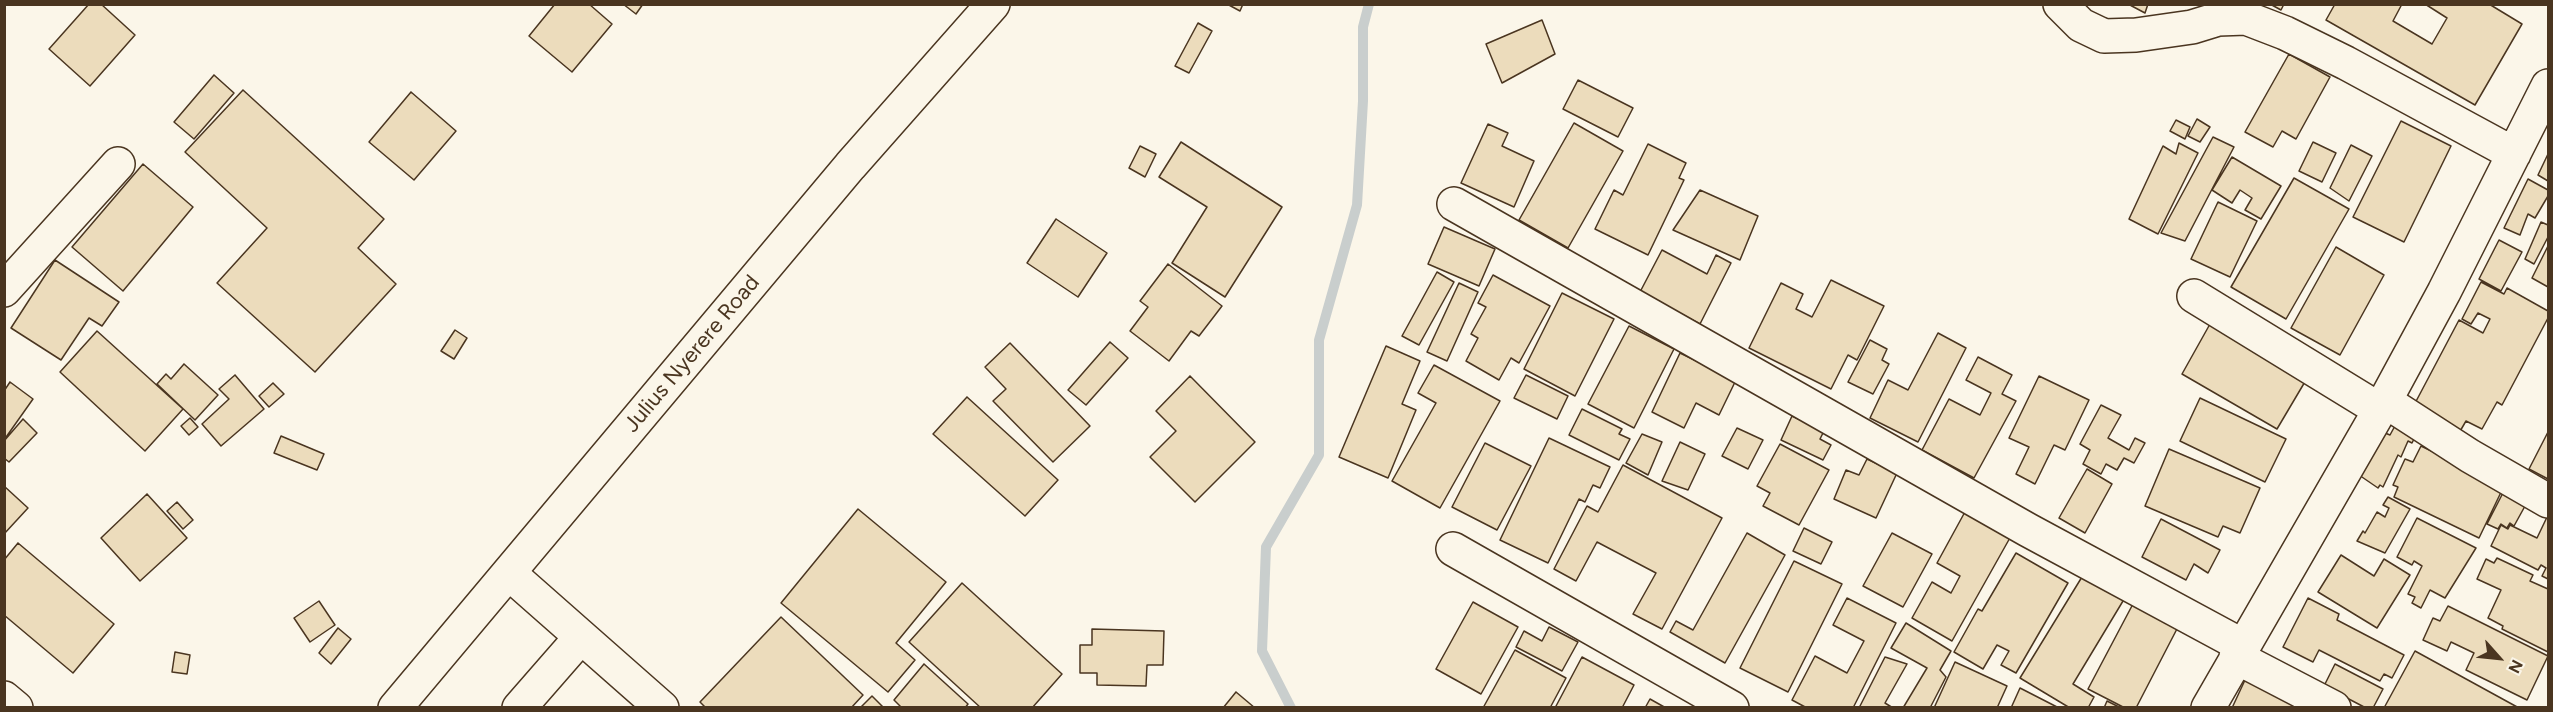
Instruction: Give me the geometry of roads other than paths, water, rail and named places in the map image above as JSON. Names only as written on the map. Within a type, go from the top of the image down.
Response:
[{"type":"main road","name":"Julius Nyerere Road","points":[[395,708],[510,574],[850,166],[993,4]]},
{"type":"main road","points":[[2060,4],[2081,25],[2104,36],[2136,35],[2193,27],[2218,19],[2246,18],[2285,33],[2346,63],[2514,154]]},
{"type":"main road","points":[[2208,708],[2383,406],[2548,86]]},
{"type":"main road","points":[[4,290],[118,164]]},
{"type":"main road","points":[[1454,204],[2028,530],[2334,708]]},
{"type":"main road","points":[[2194,296],[2548,501]]},
{"type":"main road","points":[[1454,549],[1732,708]]},
{"type":"main road","points":[[510,574],[662,708]]},
{"type":"main road","points":[[519,708],[581,637]]},
{"type":"main road","points":[[4,698],[16,708]]},
{"type":"waterway","points":[[1291,708],[1262,651],[1266,547],[1319,455],[1319,340],[1357,205],[1363,101],[1363,27],[1369,4]]}]
